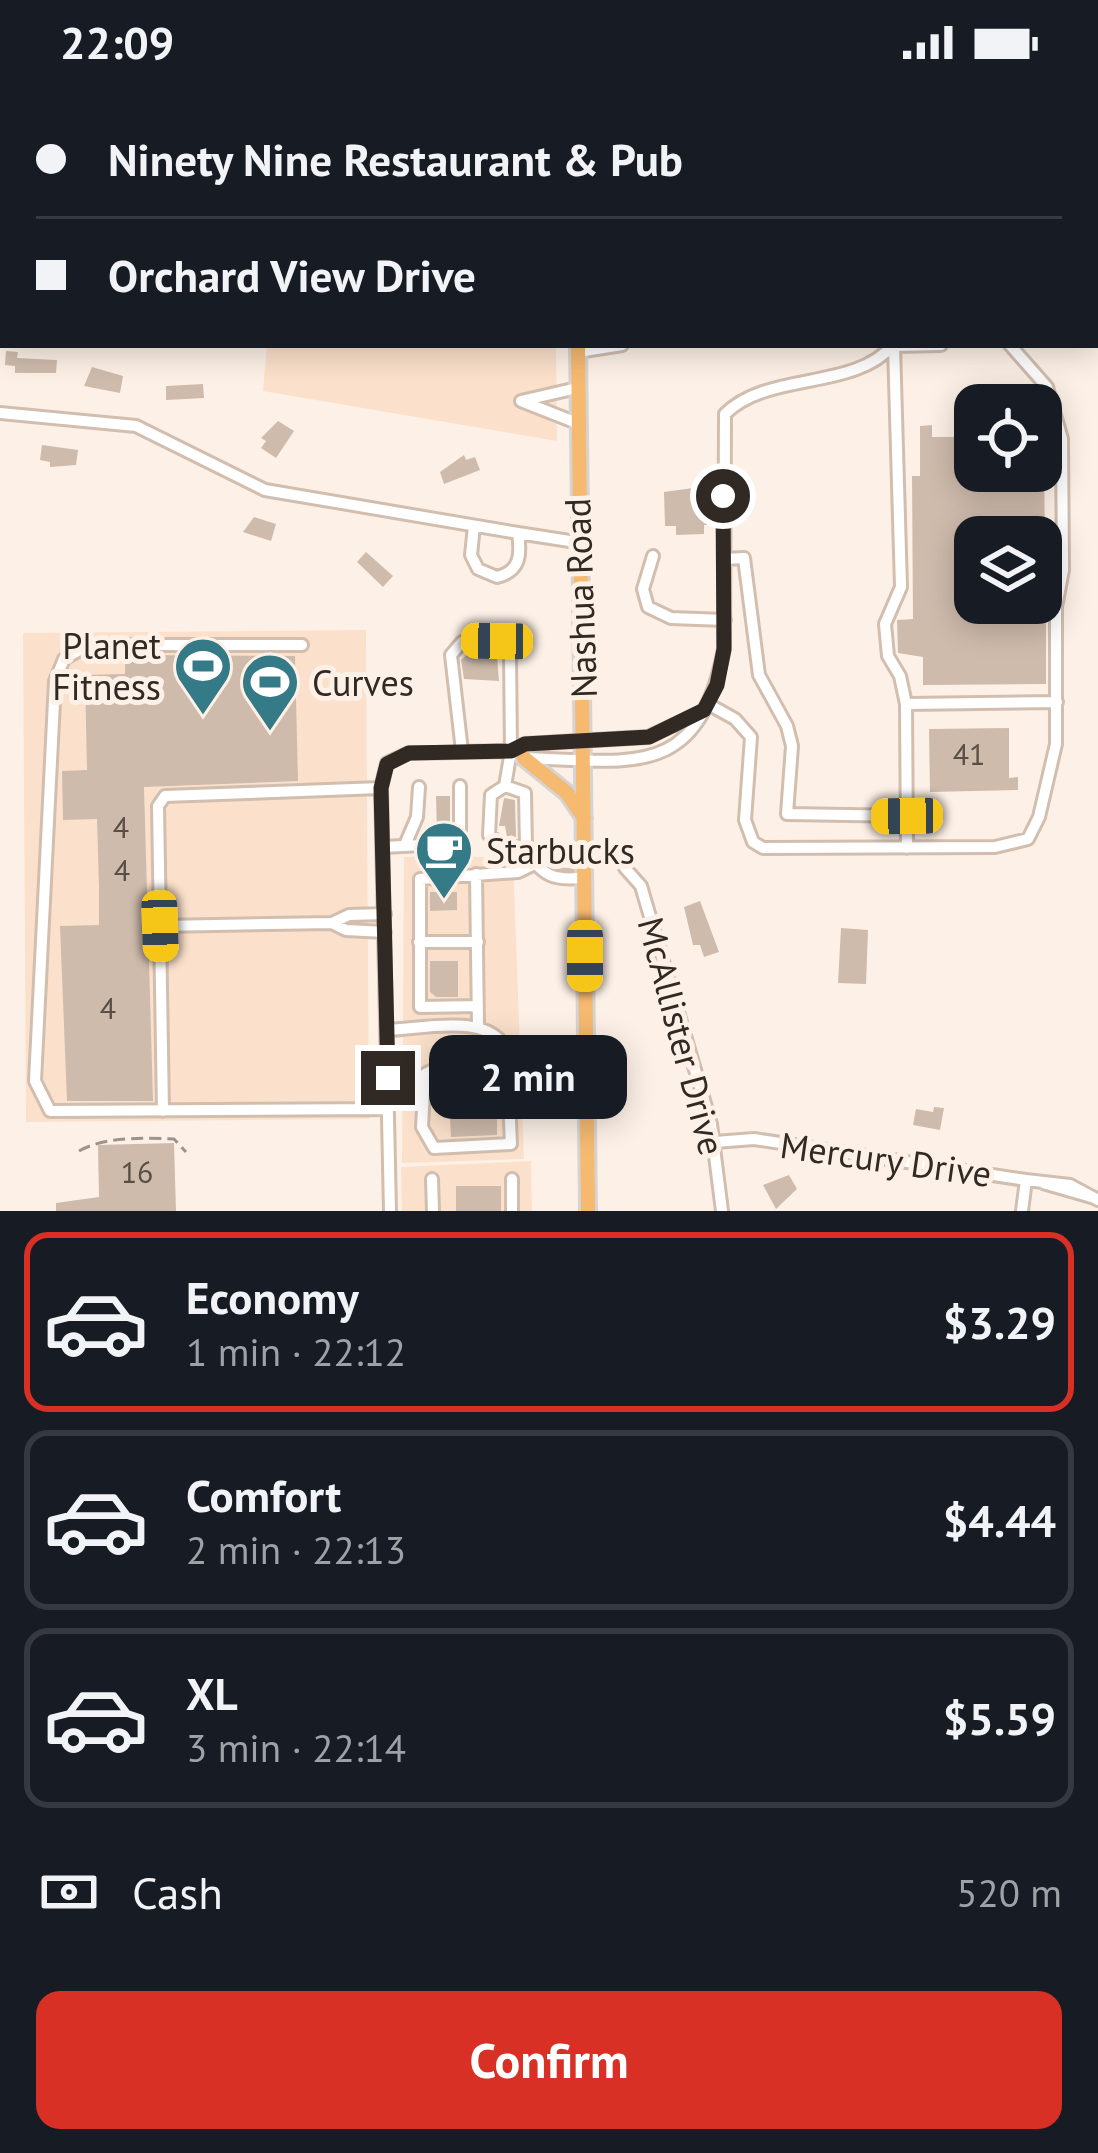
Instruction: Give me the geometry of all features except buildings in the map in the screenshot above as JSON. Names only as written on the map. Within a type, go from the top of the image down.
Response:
[{"type":"main road","name":"Nashua Road","points":[[578,348],[576,542],[586,821],[587,1211]]},
{"type":"main road","points":[[518,755],[567,793],[586,821]]},
{"type":"street","points":[[390,1211],[381,788],[387,764],[397,757],[462,751],[584,763],[658,753],[693,732],[720,667],[725,620],[723,423],[730,408],[866,365],[890,348]]},
{"type":"street","points":[[893,348],[901,587],[885,624],[887,656],[906,704],[907,848]]},
{"type":"street","points":[[706,707],[735,719],[752,737],[745,820],[753,842],[764,848],[1007,846],[1028,838],[1039,818],[1056,744],[1062,439],[1047,387],[1013,348]]},
{"type":"street","points":[[577,423],[521,401],[578,388]]},
{"type":"street","points":[[0,413],[136,426],[265,490],[576,542]]},
{"type":"street","points":[[474,526],[472,560],[492,577],[516,566],[518,533]]},
{"type":"street","points":[[653,556],[643,590],[648,607],[671,618],[725,620]]},
{"type":"street","points":[[724,559],[744,558],[759,674],[787,726],[792,755],[787,814],[907,816]]},
{"type":"street","points":[[462,751],[451,655],[461,642],[484,640],[502,644],[510,655],[518,755]]},
{"type":"street","points":[[302,645],[88,645],[71,651],[59,668],[35,1082],[50,1111],[388,1108]]},
{"type":"street","points":[[906,704],[1057,702]]},
{"type":"street","points":[[526,848],[503,846],[489,835],[491,795],[505,786],[525,744],[649,737],[706,707]]},
{"type":"street","points":[[384,847],[460,843],[460,786]]},
{"type":"street","points":[[505,786],[525,793],[526,848],[536,867],[562,881],[586,871]]},
{"type":"street","points":[[405,845],[417,817],[419,787]]},
{"type":"street","points":[[157,1111],[158,806],[165,796],[381,788]]},
{"type":"street","points":[[478,1006],[420,1007],[420,879],[536,867],[542,861],[586,871]]},
{"type":"street","name":"McAllister Drive","points":[[625,868],[641,886],[716,1142],[722,1211]]},
{"type":"street","points":[[476,874],[478,1027]]},
{"type":"street","points":[[160,926],[332,923],[349,915],[385,914]]},
{"type":"street","points":[[332,923],[346,930],[386,932]]},
{"type":"street","points":[[419,942],[478,942]]},
{"type":"street","points":[[388,1030],[478,1027],[502,1039],[507,1066],[511,1144],[434,1148],[423,1137],[422,1100],[429,1070],[507,1066]]},
{"type":"street","name":"Mercury Drive","points":[[716,1142],[747,1138],[1026,1180],[1022,1211]]},
{"type":"street","points":[[432,1179],[433,1211]]},
{"type":"street","points":[[512,1179],[512,1211]]},
{"type":"street","points":[[1026,1180],[1070,1185],[1096,1199]]},
{"type":"path","points":[[153,1138],[157,1111]]},
{"type":"path","points":[[79,1150],[96,1143],[153,1138],[174,1139],[186,1152]]},
{"type":"shaded area","points":[[267,348],[556,348],[557,441],[263,391]]},
{"type":"shaded area","points":[[366,630],[369,1119],[26,1122],[23,633]]},
{"type":"shaded area","points":[[404,857],[513,857],[524,1159],[402,1163]]},
{"type":"shaded area","points":[[531,1161],[532,1211],[402,1211],[401,1167]]},
{"type":"place","name":"Planet Fitness","points":[[203,717]]},
{"type":"place","name":"Curves","points":[[270,733]]},
{"type":"place","name":"Starbucks","points":[[444,901]]},
{"type":"route","points":[[388,1078],[381,788],[387,764],[409,753],[511,751],[525,744],[635,740],[704,710],[717,685],[724,649],[723,496]]}]
